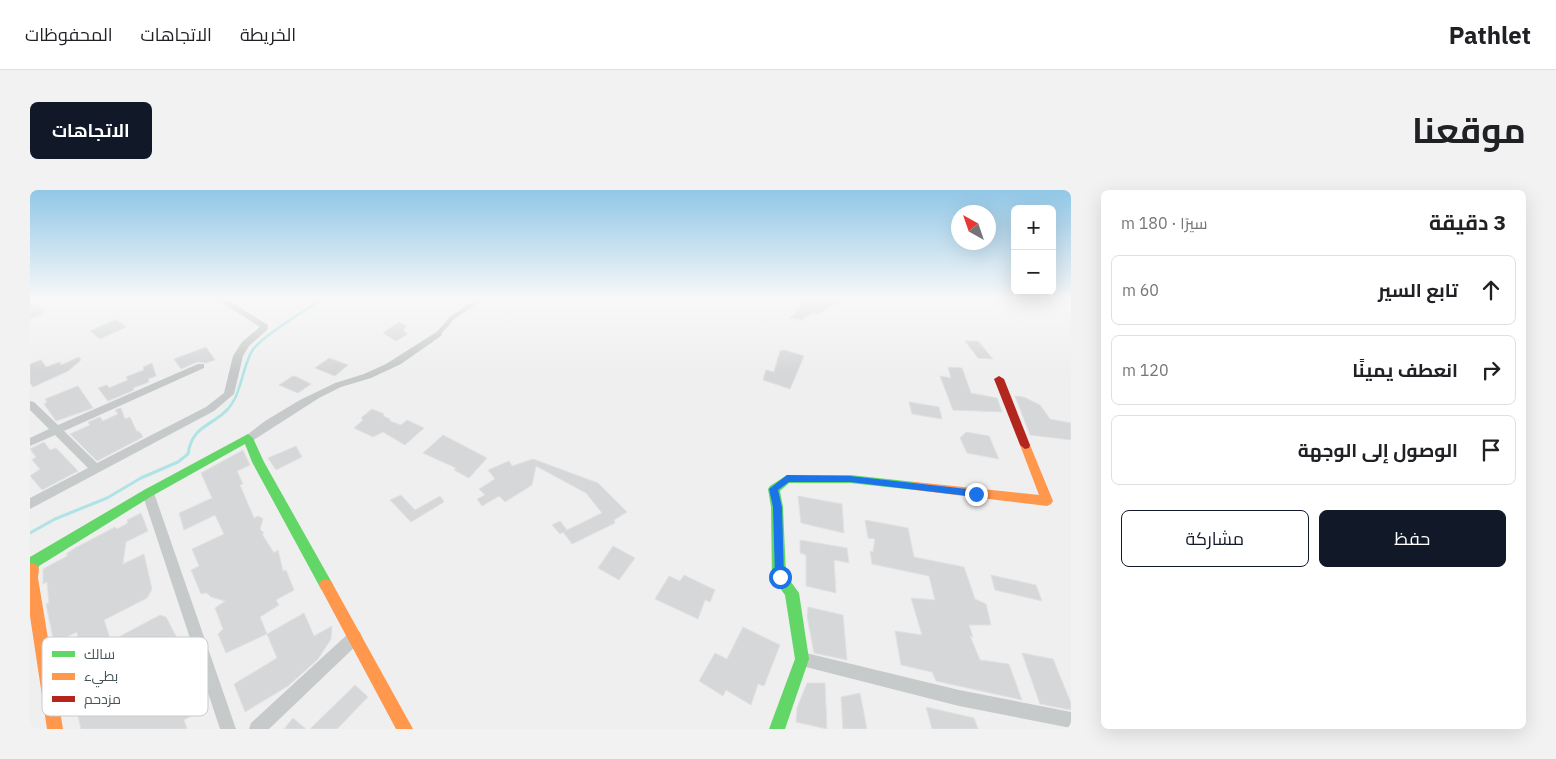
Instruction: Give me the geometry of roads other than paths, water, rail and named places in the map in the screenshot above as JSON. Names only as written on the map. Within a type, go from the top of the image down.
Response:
[{"type":"street","points":[[30,504],[210,408],[230,394],[238,356],[245,344],[264,328],[264,325],[261,323]]},
{"type":"street","points":[[42,647],[31,578],[32,563],[148,493],[248,438],[274,420],[338,385],[372,374],[400,360],[438,334]]},
{"type":"street","points":[[30,442],[201,366]]},
{"type":"street","points":[[777,729],[802,659],[792,593],[780,577],[777,507],[774,489],[787,479],[850,479],[1047,501],[999,380]]},
{"type":"street","points":[[30,404],[95,468]]},
{"type":"street","points":[[248,438],[258,462],[405,729]]},
{"type":"street","points":[[148,493],[197,637]]},
{"type":"street","points":[[257,729],[355,638]]},
{"type":"street","points":[[802,659],[959,698],[1071,720]]},
{"type":"street","points":[[208,670],[228,729]]},
{"type":"street","points":[[53,716],[55,729]]},
{"type":"lane","points":[[438,334],[447,323]]},
{"type":"waterway","points":[[226,411],[235,398],[252,351],[265,338],[286,323]]},
{"type":"waterway","points":[[30,533],[55,519],[107,498],[141,478],[178,462],[188,454],[193,438],[198,432],[226,411]]}]
